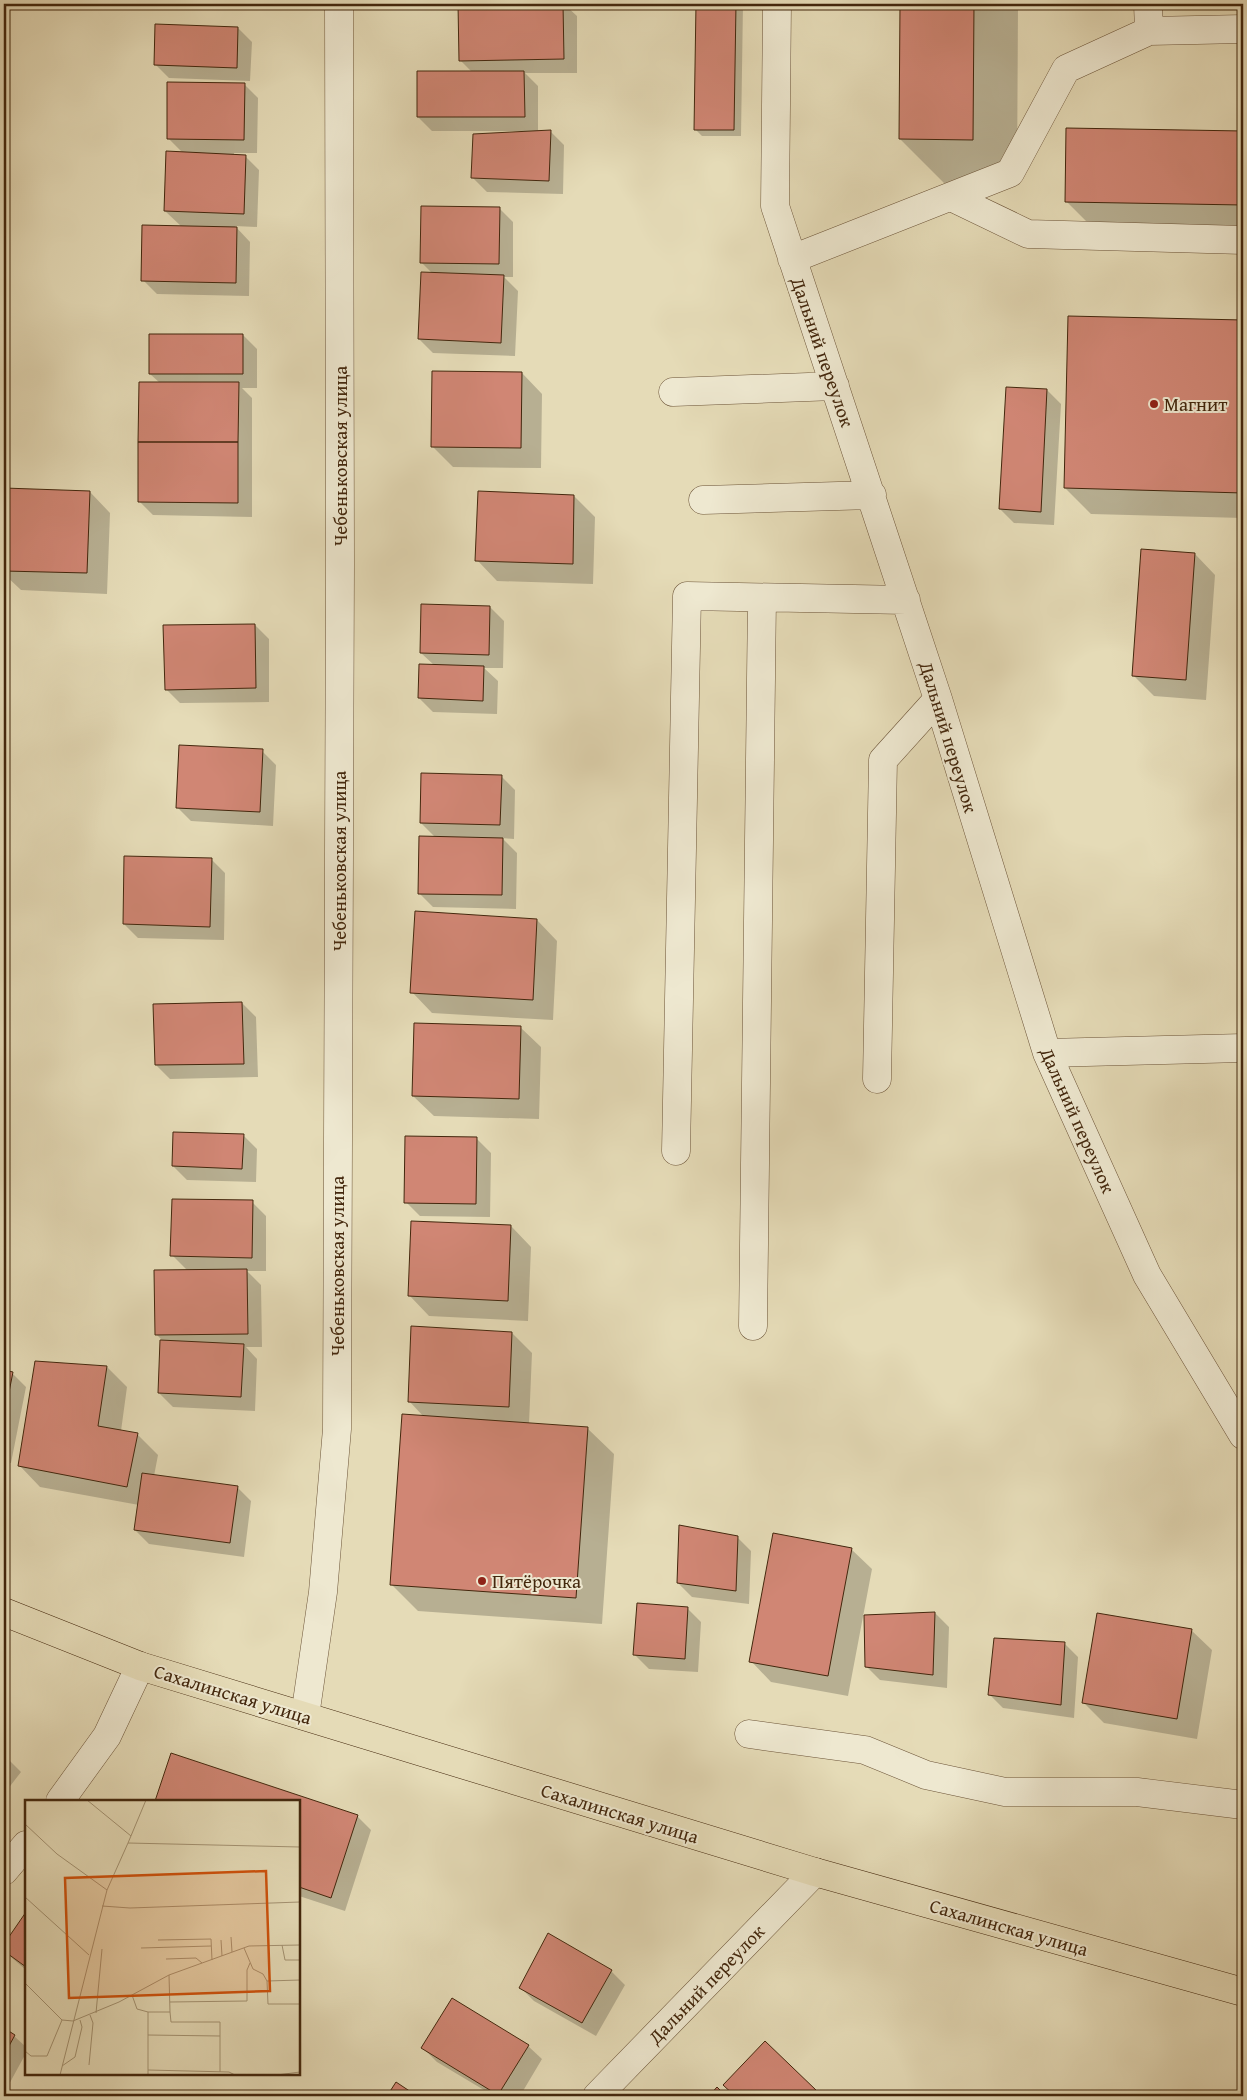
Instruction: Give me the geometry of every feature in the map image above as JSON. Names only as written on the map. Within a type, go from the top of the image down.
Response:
[{"type":"main road","name":"Сахалинская улица","points":[[4,1612],[140,1666],[814,1872],[1243,1992]]},
{"type":"street","name":"Чебеньковская улица","points":[[306,1716],[322,1592],[337,1428],[340,574],[339,4]]},
{"type":"street","name":"Дальний переулок","points":[[777,4],[775,206],[938,699],[1046,1053],[1146,1276],[1243,1435]]},
{"type":"street","points":[[1148,4],[1148,31]]},
{"type":"street","points":[[792,260],[1010,173],[1066,70],[1148,31],[1243,29]]},
{"type":"street","points":[[952,197],[1028,234],[1243,240]]},
{"type":"street","points":[[673,392],[835,386]]},
{"type":"street","points":[[703,500],[872,495]]},
{"type":"street","points":[[676,1151],[687,596],[906,600]]},
{"type":"street","points":[[753,1326],[762,598]]},
{"type":"street","points":[[877,1079],[883,760],[938,699]]},
{"type":"street","points":[[1046,1053],[1243,1048]]},
{"type":"street","points":[[61,1800],[106,1736],[140,1666]]},
{"type":"street","points":[[749,1734],[865,1750],[926,1776],[1005,1792],[1137,1792],[1243,1805]]},
{"type":"street","points":[[4,1872],[25,1846]]},
{"type":"street","name":"Дальний переулок","points":[[597,2096],[814,1872]]},
{"type":"building","points":[[458,4],[563,4],[564,59],[459,61]]},
{"type":"building","points":[[696,4],[736,4],[734,130],[694,130]]},
{"type":"building","points":[[900,4],[974,4],[973,140],[899,139]]},
{"type":"building","points":[[155,24],[238,27],[237,68],[154,65]]},
{"type":"building","points":[[417,71],[524,71],[525,117],[417,117]]},
{"type":"building","points":[[167,82],[245,83],[244,140],[167,139]]},
{"type":"building","points":[[1066,128],[1243,131],[1243,205],[1065,202]]},
{"type":"building","points":[[551,130],[549,181],[471,178],[473,134]]},
{"type":"building","points":[[166,151],[246,155],[244,214],[164,211]]},
{"type":"building","points":[[421,206],[500,207],[499,264],[420,263]]},
{"type":"building","points":[[142,225],[237,227],[236,283],[141,281]]},
{"type":"building","points":[[421,272],[504,275],[501,343],[418,339]]},
{"type":"building","name":"Магнит","points":[[1068,316],[1243,320],[1243,493],[1064,488]]},
{"type":"building","points":[[149,334],[243,334],[243,374],[149,374]]},
{"type":"building","points":[[432,371],[522,372],[521,448],[431,447]]},
{"type":"building","points":[[139,382],[239,382],[238,442],[138,442]]},
{"type":"building","points":[[1006,387],[1047,389],[1041,512],[999,509]]},
{"type":"building","points":[[138,442],[238,442],[238,503],[138,502]]},
{"type":"building","points":[[4,488],[90,491],[87,573],[4,571]]},
{"type":"building","points":[[478,491],[574,495],[573,564],[475,561]]},
{"type":"building","points":[[1141,549],[1195,553],[1186,680],[1132,676]]},
{"type":"building","points":[[421,604],[490,606],[489,655],[420,653]]},
{"type":"building","points":[[255,624],[256,688],[165,690],[163,625]]},
{"type":"building","points":[[419,664],[484,666],[483,701],[418,698]]},
{"type":"building","points":[[179,745],[263,749],[260,812],[176,808]]},
{"type":"building","points":[[421,773],[502,775],[500,825],[420,823]]},
{"type":"building","points":[[419,836],[503,838],[502,895],[418,894]]},
{"type":"building","points":[[124,856],[212,858],[210,927],[123,924]]},
{"type":"building","points":[[415,911],[537,919],[533,1000],[410,993]]},
{"type":"building","points":[[242,1002],[244,1064],[155,1065],[153,1004]]},
{"type":"building","points":[[414,1023],[521,1026],[519,1099],[412,1096]]},
{"type":"building","points":[[173,1132],[244,1134],[242,1169],[172,1166]]},
{"type":"building","points":[[405,1136],[477,1137],[476,1204],[404,1203]]},
{"type":"building","points":[[172,1199],[253,1200],[252,1258],[170,1256]]},
{"type":"building","points":[[411,1221],[511,1225],[508,1301],[408,1296]]},
{"type":"building","points":[[247,1269],[248,1334],[155,1335],[154,1270]]},
{"type":"building","points":[[411,1326],[512,1332],[509,1407],[408,1402]]},
{"type":"building","points":[[160,1340],[244,1344],[241,1397],[158,1393]]},
{"type":"building","points":[[35,1361],[107,1366],[98,1426],[138,1433],[127,1487],[18,1466]]},
{"type":"building","points":[[4,1370],[13,1372],[4,1417]]},
{"type":"building","points":[[402,1414],[588,1427],[576,1598],[390,1585]]},
{"type":"building","points":[[142,1473],[238,1486],[230,1543],[134,1530]]},
{"type":"building","points":[[679,1525],[738,1536],[736,1591],[677,1583]]},
{"type":"building","points":[[773,1533],[852,1548],[828,1676],[749,1662]]},
{"type":"building","points":[[637,1603],[688,1607],[685,1659],[633,1655]]},
{"type":"building","points":[[935,1612],[933,1675],[865,1667],[864,1615]]},
{"type":"building","points":[[1097,1613],[1192,1629],[1177,1719],[1082,1703]]},
{"type":"building","points":[[994,1638],[1065,1642],[1061,1705],[988,1695]]},
{"type":"building","points":[[171,1753],[358,1815],[331,1898],[300,1887],[300,1800],[155,1800]]},
{"type":"building","points":[[25,1913],[25,1966],[4,1951],[4,1944]]},
{"type":"building","points":[[548,1933],[612,1970],[582,2023],[519,1988]]},
{"type":"building","points":[[452,1998],[529,2045],[498,2095],[421,2048]]},
{"type":"building","points":[[4,2028],[15,2035],[4,2055]]},
{"type":"building","points":[[765,2041],[817,2091],[812,2096],[735,2096],[723,2085]]},
{"type":"building","points":[[396,2082],[417,2096],[387,2096]]},
{"type":"building","points":[[717,2087],[726,2096],[709,2096]]},
{"type":"place","name":"Магнит","points":[[1154,404]]},
{"type":"place","name":"Пятёрочка","points":[[482,1581]]}]
